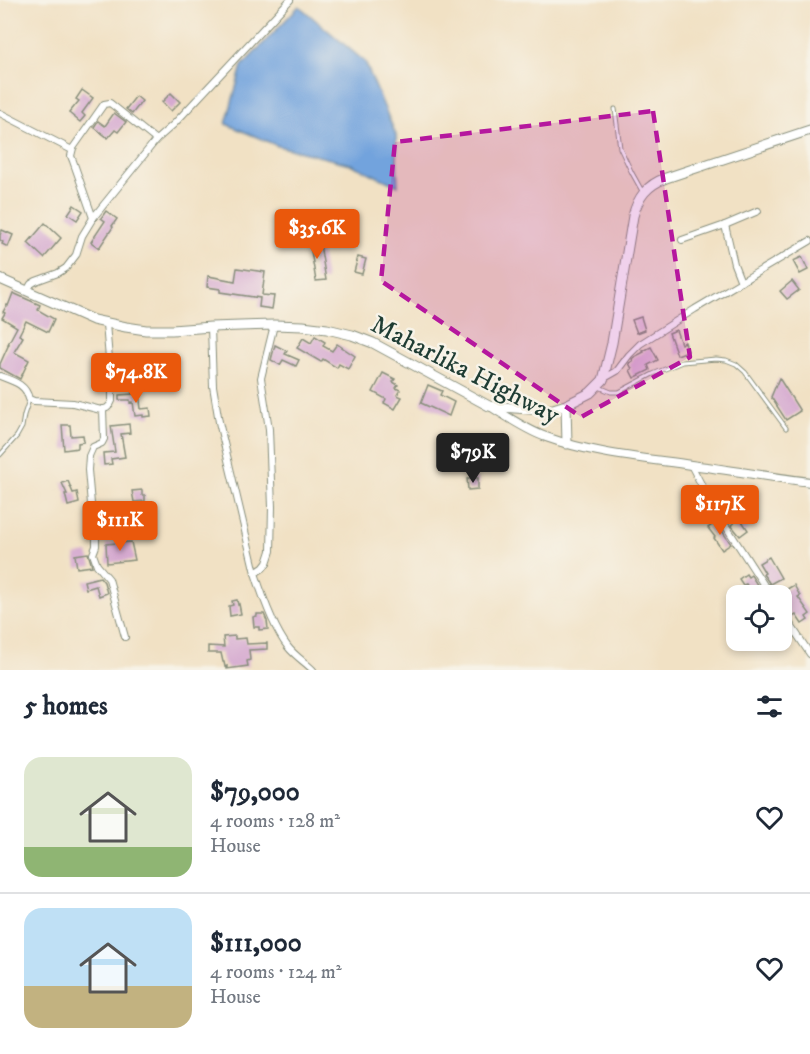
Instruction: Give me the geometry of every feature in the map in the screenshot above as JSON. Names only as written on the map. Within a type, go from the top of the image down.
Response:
[{"type":"highway","points":[[489,406],[553,409],[590,393],[600,383],[612,343],[633,216],[637,203],[652,184],[810,130]]},
{"type":"highway","name":"Maharlika Highway","points":[[0,279],[106,324],[146,330],[303,326],[352,335],[395,354],[489,406]]},
{"type":"highway","points":[[566,405],[567,444]]},
{"type":"main road","name":"Maharlika Highway","points":[[489,406],[543,436],[567,444],[634,458],[810,482]]},
{"type":"street","points":[[27,291],[36,281],[66,268],[76,255],[82,236],[93,218],[156,140],[174,124],[290,0]]},
{"type":"street","points":[[93,218],[73,161],[72,150],[101,108],[108,103],[114,106],[156,140]]},
{"type":"street","points":[[0,113],[72,150]]},
{"type":"street","points":[[682,240],[759,211]]},
{"type":"street","points":[[725,225],[734,264],[741,282]]},
{"type":"street","points":[[600,383],[617,371],[640,344],[810,241]]},
{"type":"street","points":[[0,376],[21,385],[26,389],[29,399],[34,401],[73,403],[94,409],[107,408],[112,401],[106,324]]},
{"type":"street","points":[[255,573],[267,563],[271,551],[269,429],[261,378],[274,325]]},
{"type":"street","points":[[211,327],[213,386],[219,422],[255,573],[280,635],[290,649],[313,670]]},
{"type":"street","points":[[103,409],[104,440],[93,447],[89,456],[88,470],[96,539],[93,554],[97,565],[109,579],[125,637]]},
{"type":"street","points":[[691,465],[711,503],[764,585]]},
{"type":"street","points":[[792,627],[810,654]]},
{"type":"lane","points":[[615,109],[620,148],[643,193]]},
{"type":"lane","points":[[600,383],[607,391],[619,392],[682,362],[726,360],[736,364],[745,372],[786,428]]},
{"type":"lane","points":[[0,455],[22,427],[29,399]]},
{"type":"highlighted area","points":[[653,111],[690,357],[581,417],[381,281],[395,142]]},
{"type":"water","points":[[299,6],[365,62],[396,135],[398,186],[350,164],[278,146],[226,124],[242,66]]},
{"type":"building","points":[[82,90],[93,98],[82,113],[85,116],[80,122],[69,113],[79,101],[76,99]]},
{"type":"building","points":[[171,93],[180,102],[171,111],[162,102]]},
{"type":"building","points":[[136,96],[142,101],[132,114],[126,109]]},
{"type":"building","points":[[114,113],[126,122],[118,132],[115,130],[108,138],[94,127],[98,121],[105,126]]},
{"type":"building","points":[[74,205],[83,211],[77,220],[68,214]]},
{"type":"building","points":[[106,211],[117,219],[99,248],[91,242],[105,221],[101,218]]},
{"type":"building","points":[[45,223],[61,238],[44,258],[28,243]]},
{"type":"building","points":[[2,230],[13,235],[8,247],[0,240]]},
{"type":"building","points":[[319,238],[326,280],[316,281],[309,239]]},
{"type":"building","points":[[358,257],[366,259],[362,274],[354,272]]},
{"type":"building","points":[[802,257],[808,270],[800,274],[793,261]]},
{"type":"building","points":[[237,268],[265,272],[262,295],[274,296],[272,309],[259,307],[260,298],[220,292],[220,289],[207,287],[208,276],[235,281]]},
{"type":"building","points":[[792,281],[799,290],[787,299],[780,291]]},
{"type":"building","points":[[13,293],[40,305],[38,310],[54,319],[48,332],[26,321],[19,335],[23,337],[14,352],[29,360],[20,379],[0,368],[8,344],[17,327],[2,318]]},
{"type":"building","points":[[641,317],[645,330],[637,333],[632,320]]},
{"type":"building","points":[[676,330],[681,344],[685,342],[688,351],[677,355],[669,333]]},
{"type":"building","points":[[315,336],[325,342],[323,346],[332,351],[337,344],[355,356],[348,369],[339,364],[337,368],[323,359],[321,362],[297,348],[303,338],[311,343]]},
{"type":"building","points":[[275,345],[287,351],[285,354],[299,360],[296,366],[283,360],[280,365],[271,360]]},
{"type":"building","points":[[651,347],[658,360],[648,365],[650,370],[634,378],[629,363],[634,357]]},
{"type":"building","points":[[383,373],[395,379],[393,382],[400,390],[397,395],[402,397],[395,409],[384,403],[386,399],[373,392]]},
{"type":"building","points":[[779,378],[800,411],[786,420],[771,397]]},
{"type":"building","points":[[428,385],[442,391],[440,395],[454,402],[449,416],[421,403]]},
{"type":"building","points":[[139,392],[141,409],[150,408],[151,416],[135,416],[133,402],[119,400],[119,395]]},
{"type":"building","points":[[129,424],[130,433],[121,434],[125,457],[111,459],[112,464],[104,465],[103,453],[115,452],[111,426]]},
{"type":"building","points":[[62,425],[70,425],[71,436],[83,435],[84,442],[78,443],[78,448],[64,450]]},
{"type":"building","points":[[467,478],[478,478],[478,489],[468,490]]},
{"type":"building","points":[[68,481],[73,493],[77,492],[79,503],[68,506],[65,494],[67,494],[62,483]]},
{"type":"building","points":[[142,490],[145,501],[134,502],[132,491]]},
{"type":"building","points":[[701,495],[710,510],[701,516],[692,501]]},
{"type":"building","points":[[118,508],[120,526],[126,526],[128,533],[114,535],[113,526],[109,526],[109,522],[103,523],[101,511]]},
{"type":"building","points":[[740,518],[748,530],[740,536],[731,525]]},
{"type":"building","points":[[716,522],[731,544],[722,550],[708,528]]},
{"type":"building","points":[[131,542],[135,560],[107,563],[106,544]]},
{"type":"building","points":[[88,553],[92,566],[77,568],[75,555]]},
{"type":"building","points":[[769,557],[781,578],[770,584],[759,563]]},
{"type":"building","points":[[746,574],[748,577],[751,575],[757,585],[743,585],[739,579]]},
{"type":"building","points":[[100,577],[107,593],[99,596],[96,586],[86,589],[84,581]]},
{"type":"building","points":[[794,585],[800,596],[798,597],[810,614],[806,617],[808,620],[802,624],[796,615],[792,617],[792,586]]},
{"type":"building","points":[[237,600],[241,614],[230,616],[229,606],[233,605],[232,601]]},
{"type":"building","points":[[257,614],[264,614],[268,629],[259,630],[259,627],[254,627],[253,617]]},
{"type":"building","points":[[235,636],[235,639],[246,638],[247,644],[267,643],[267,649],[249,650],[248,666],[227,669],[221,653],[208,653],[208,646],[224,647],[223,637]]}]
